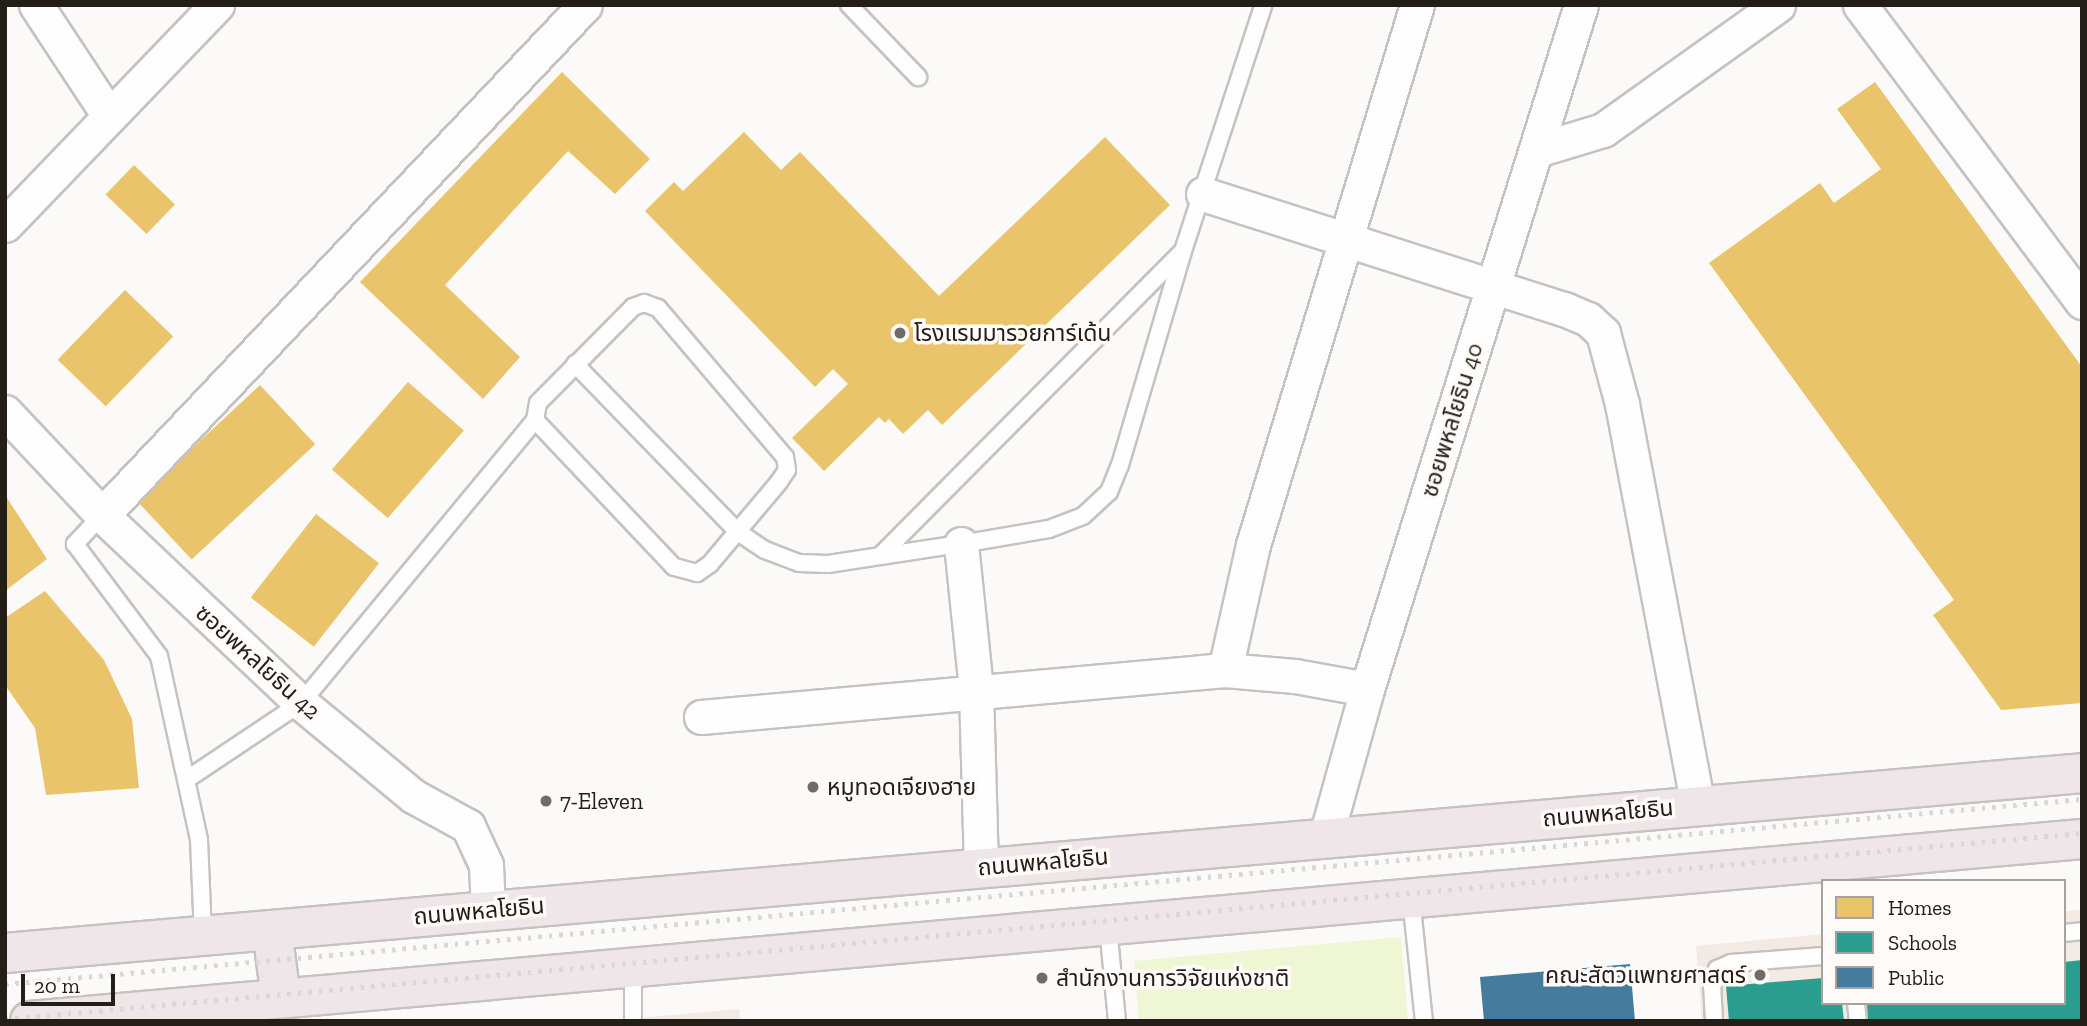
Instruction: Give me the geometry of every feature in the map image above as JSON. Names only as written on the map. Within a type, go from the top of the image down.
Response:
[{"type":"main road","name":"ถนนพหลโยธิน","points":[[6,951],[2082,773]]},
{"type":"main road","points":[[30,1021],[221,1013],[281,998],[1411,898],[1844,870],[2082,839]]},
{"type":"main road","points":[[272,930],[281,998]]},
{"type":"street","points":[[36,5],[108,114]]},
{"type":"street","points":[[5,225],[108,114],[216,5]]},
{"type":"street","points":[[102,515],[585,5]]},
{"type":"street","points":[[1225,670],[1253,545],[1417,5]]},
{"type":"street","name":"ซอยพหลโยธิน 40","points":[[1326,836],[1367,689],[1581,5]]},
{"type":"street","points":[[1537,150],[1603,130],[1778,5]]},
{"type":"street","points":[[1860,5],[2082,302]]},
{"type":"street","points":[[1203,194],[1345,236],[1494,285],[1588,319],[1603,333],[1633,456],[1698,806]]},
{"type":"street","name":"ซอยพหลโยธิน 42","points":[[5,412],[102,515],[301,703],[413,796],[468,826],[486,864],[488,911]]},
{"type":"street","points":[[961,544],[976,690],[981,868]]},
{"type":"street","points":[[701,717],[976,690],[1225,670],[1295,676],[1367,689]]},
{"type":"lane","points":[[849,5],[918,77]]},
{"type":"lane","points":[[575,364],[738,532],[765,550],[799,563],[828,564],[961,544],[1049,528],[1083,516],[1109,492],[1183,251],[1263,6]]},
{"type":"lane","points":[[881,555],[1183,251]]},
{"type":"lane","points":[[189,778],[301,703],[535,420],[538,403],[633,307],[651,305],[785,457],[787,470],[710,564],[697,573],[682,572],[535,420]]},
{"type":"lane","points":[[102,515],[75,544],[159,656],[189,778],[199,840],[203,936]]},
{"type":"lane","points":[[1411,898],[1424,1021]]},
{"type":"lane","points":[[1108,925],[1117,1021]]},
{"type":"lane","points":[[1714,1021],[1712,987],[1717,969],[1731,963],[1821,956]]},
{"type":"lane","points":[[633,967],[633,1021]]},
{"type":"shaded area","name":"คณะสัตวแพทยศาสตร์","points":[[2082,910],[2082,1021],[1702,1021],[1696,946],[1821,934],[1821,1005],[2066,1005],[2066,911]]},
{"type":"shaded area","points":[[739,1009],[741,1021],[602,1021]]},
{"type":"green space","points":[[1401,937],[1408,1021],[1139,1021],[1134,961]]},
{"type":"building: Homes","points":[[562,72],[650,159],[615,194],[568,151],[445,285],[520,357],[483,399],[360,282]]},
{"type":"building: Homes","points":[[1875,82],[2082,367],[2082,703],[2001,710],[1933,615],[1954,600],[1709,263],[1820,183],[1834,203],[1881,169],[1837,109]]},
{"type":"building: Homes","name":"โรงแรมมารวยการ์เด้น","points":[[744,132],[781,170],[800,152],[939,296],[1105,137],[1170,205],[942,425],[928,410],[903,434],[889,419],[885,423],[879,417],[824,471],[792,438],[848,384],[833,369],[815,387],[645,211],[674,182],[683,191]]},
{"type":"building: Homes","points":[[134,165],[175,205],[147,234],[106,194]]},
{"type":"building: Homes","points":[[125,290],[173,337],[106,406],[58,360]]},
{"type":"building: Homes","points":[[408,382],[464,431],[388,518],[332,470]]},
{"type":"building: Homes","points":[[260,385],[315,444],[192,559],[136,500]]},
{"type":"building: Homes","points":[[5,495],[47,559],[5,591]]},
{"type":"building: Homes","points":[[316,514],[379,563],[314,647],[251,598]]},
{"type":"building: Homes","points":[[45,591],[104,660],[132,719],[139,788],[46,795],[35,728],[5,685],[5,618]]},
{"type":"building: Schools","points":[[2082,960],[2082,1021],[1868,1021],[1867,1005],[2066,1005],[2066,962]]},
{"type":"building: Schools","points":[[1821,978],[1821,1005],[1842,1005],[1844,1021],[1729,1021],[1726,986]]},
{"type":"building: Public","points":[[1630,964],[1635,1021],[1484,1021],[1480,977]]},
{"type":"railway","points":[[5,984],[2082,799]]},
{"type":"railway","points":[[5,1019],[2082,833]]},
{"type":"place","name":"โรงแรมมารวยการ์เด้น","points":[[900,333]]},
{"type":"place","name":"หมูทอดเจียงฮาย","points":[[813,787]]},
{"type":"place","name":"7-Eleven","points":[[546,801]]},
{"type":"place","name":"คณะสัตวแพทยศาสตร์","points":[[1760,975]]},
{"type":"place","name":"สำนักงานการวิจัยแห่งชาติ","points":[[1042,978]]}]
